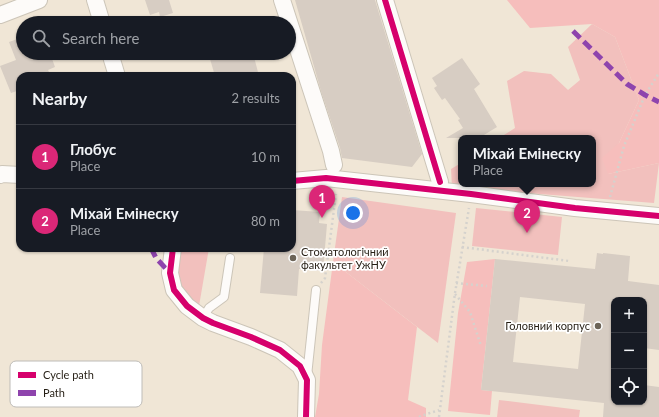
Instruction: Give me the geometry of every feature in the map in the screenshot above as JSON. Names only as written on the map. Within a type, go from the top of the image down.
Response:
[{"type":"street","points":[[0,15],[39,0]]},
{"type":"street","points":[[95,0],[100,16]]},
{"type":"street","points":[[282,0],[287,16]]},
{"type":"street","points":[[385,0],[440,182]]},
{"type":"street","points":[[296,43],[331,151],[334,165]]},
{"type":"street","points":[[112,60],[116,72]]},
{"type":"street","points":[[0,175],[16,175]]},
{"type":"street","points":[[296,181],[326,178],[659,216]]},
{"type":"street","points":[[173,252],[170,273],[174,290],[187,306],[203,318],[213,323],[251,337],[280,350],[300,366],[307,380],[306,417]]},
{"type":"lane","points":[[203,318],[209,308],[224,297],[230,258]]},
{"type":"lane","points":[[307,380],[316,290]]},
{"type":"path","points":[[606,211],[624,146],[645,95],[659,73]]},
{"type":"path","points":[[316,290],[325,278],[336,193]]},
{"type":"path","points":[[439,417],[456,283],[471,194]]},
{"type":"path","points":[[462,247],[569,261]]},
{"type":"path","points":[[456,283],[487,286]]},
{"type":"path","points":[[455,293],[470,312],[480,346]]},
{"type":"path","points":[[419,417],[440,410]]},
{"type":"shaded area","points":[[507,0],[659,0],[659,163],[608,174],[602,158],[619,143],[639,100],[615,37],[592,24],[530,28]]},
{"type":"shaded area","points":[[592,24],[615,37],[639,100],[619,143],[608,174],[659,163],[654,203],[452,187],[451,169],[458,165],[458,187],[596,187],[596,135],[504,135],[515,128],[507,81],[524,71],[551,74],[568,90],[580,80],[568,47]]},
{"type":"shaded area","points":[[342,197],[456,213],[438,343],[333,262]]},
{"type":"shaded area","points":[[476,208],[562,217],[558,255],[472,246]]},
{"type":"shaded area","points":[[178,252],[208,252],[199,306],[182,290],[178,278]]},
{"type":"shaded area","points":[[495,259],[481,390],[492,391],[490,415],[448,411],[458,313],[467,262]]},
{"type":"shaded area","points":[[333,262],[417,327],[408,400],[426,408],[426,417],[315,417],[319,394],[322,345]]},
{"type":"shaded area","points":[[499,400],[580,410],[579,417],[497,417]]},
{"type":"building","points":[[145,0],[169,0],[173,13],[160,16],[159,12],[150,15]]},
{"type":"building","points":[[295,0],[375,0],[422,154],[412,167],[342,158]]},
{"type":"building","points":[[16,40],[16,60],[9,42]]},
{"type":"building","points":[[462,58],[480,84],[474,89],[497,127],[484,135],[458,135],[458,138],[446,138],[463,128],[458,120],[460,119],[445,98],[442,100],[434,88],[437,86],[432,78]]},
{"type":"building","points":[[16,60],[52,60],[55,67],[48,70],[49,72],[16,72],[16,91],[11,93],[0,66]]},
{"type":"building","points":[[210,60],[255,60],[258,72],[214,72]]},
{"type":"building","name":"Стоматологічний факультет УжНУ","points":[[296,210],[320,212],[319,223],[327,224],[323,271],[299,269],[297,296],[260,293],[264,252],[296,252]]},
{"type":"building","name":"Головний корпус","points":[[597,253],[630,256],[628,281],[659,285],[659,350],[647,348],[647,297],[611,297],[611,405],[647,405],[647,385],[659,387],[659,417],[603,417],[604,403],[481,390],[495,259],[595,269]],"holes":[[[520,297],[585,304],[578,369],[513,362]]]},
{"type":"marked path","points":[[573,31],[627,84],[659,102]]},
{"type":"marked path","points":[[153,252],[156,258],[170,273]]},
{"type":"cycle path","points":[[385,0],[440,182]]},
{"type":"cycle path","points":[[296,181],[326,178],[471,194],[575,208],[659,216]]},
{"type":"cycle path","points":[[173,252],[170,273],[174,290],[187,306],[203,318],[213,323],[251,337],[280,350],[300,366],[307,380],[306,417]]},
{"type":"place","name":"Глобус","points":[[322,218]]},
{"type":"place","name":"Міхай Емінеску","points":[[527,233]]},
{"type":"place","name":"Стоматологічний факультет УжНУ","points":[[293,258]]},
{"type":"place","name":"Головний корпус","points":[[598,326]]}]
